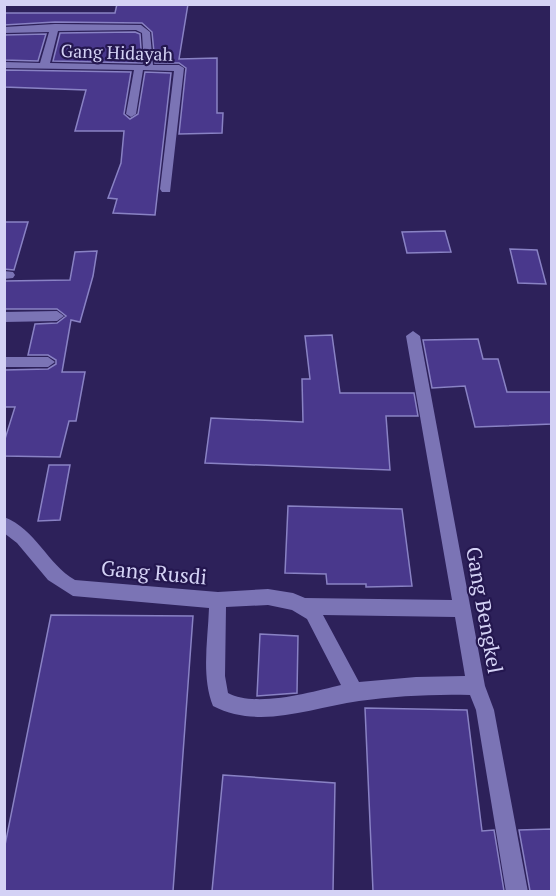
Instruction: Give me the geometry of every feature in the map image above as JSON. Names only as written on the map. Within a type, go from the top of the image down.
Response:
[{"type":"street","points":[[4,30],[55,27],[141,28],[146,32],[144,68],[130,114]]},
{"type":"street","points":[[44,66],[55,27]]},
{"type":"street","name":"Gang Hidayah","points":[[4,65],[181,69],[166,189]]},
{"type":"street","points":[[4,317],[57,316]]},
{"type":"street","name":"Gang Bengkel","points":[[413,336],[476,686],[484,710],[517,891]]},
{"type":"street","points":[[4,362],[48,362]]},
{"type":"street","name":"Gang Rusdi","points":[[4,524],[25,541],[56,578],[73,588],[218,600],[216,676],[220,699],[228,706],[262,707],[300,704],[354,692],[430,684],[476,686]]},
{"type":"street","points":[[218,600],[242,597],[284,600],[306,606],[462,609]]},
{"type":"street","points":[[306,606],[314,613],[354,692]]},
{"type":"building","points":[[117,4],[188,4],[179,59],[217,58],[217,113],[223,113],[222,133],[179,134],[186,68],[179,63],[155,63],[152,32],[142,23],[55,22],[4,25],[4,13],[115,13]]},
{"type":"building","points":[[135,32],[140,34],[142,63],[53,61],[60,33]]},
{"type":"building","points":[[46,34],[38,61],[4,60],[4,35]]},
{"type":"building","points":[[4,70],[131,72],[124,114],[130,119],[138,114],[145,72],[171,73],[155,215],[113,213],[117,199],[108,198],[121,163],[124,131],[75,131],[86,90],[4,87]]},
{"type":"building","points":[[4,222],[28,222],[14,270],[4,269]]},
{"type":"building","points":[[445,231],[451,252],[407,253],[402,232]]},
{"type":"building","points":[[510,249],[537,250],[546,284],[518,283]]},
{"type":"building","points":[[97,251],[93,276],[80,322],[71,320],[62,372],[85,372],[76,421],[69,421],[60,457],[4,456],[4,442],[15,407],[4,407],[4,370],[48,369],[56,364],[56,360],[48,355],[28,355],[35,324],[57,323],[66,316],[57,309],[4,309],[4,281],[70,280],[75,252]]},
{"type":"building","points":[[332,335],[340,393],[414,393],[418,416],[386,416],[390,470],[205,463],[211,418],[303,422],[302,379],[310,379],[305,336]]},
{"type":"building","points":[[478,339],[483,359],[498,359],[507,392],[552,392],[552,424],[475,427],[465,386],[432,388],[423,340]]},
{"type":"building","points":[[49,465],[70,465],[60,520],[38,521]]},
{"type":"building","points":[[288,506],[402,509],[412,586],[366,587],[366,584],[327,584],[326,574],[285,573]]},
{"type":"building","points":[[51,615],[193,616],[173,891],[4,891],[4,850]]},
{"type":"building","points":[[260,634],[298,636],[297,693],[257,696]]},
{"type":"building","points":[[365,708],[467,710],[482,831],[494,830],[504,891],[373,891]]},
{"type":"building","points":[[223,775],[335,783],[333,891],[212,891]]},
{"type":"building","points":[[552,829],[552,891],[530,891],[519,830]]}]
